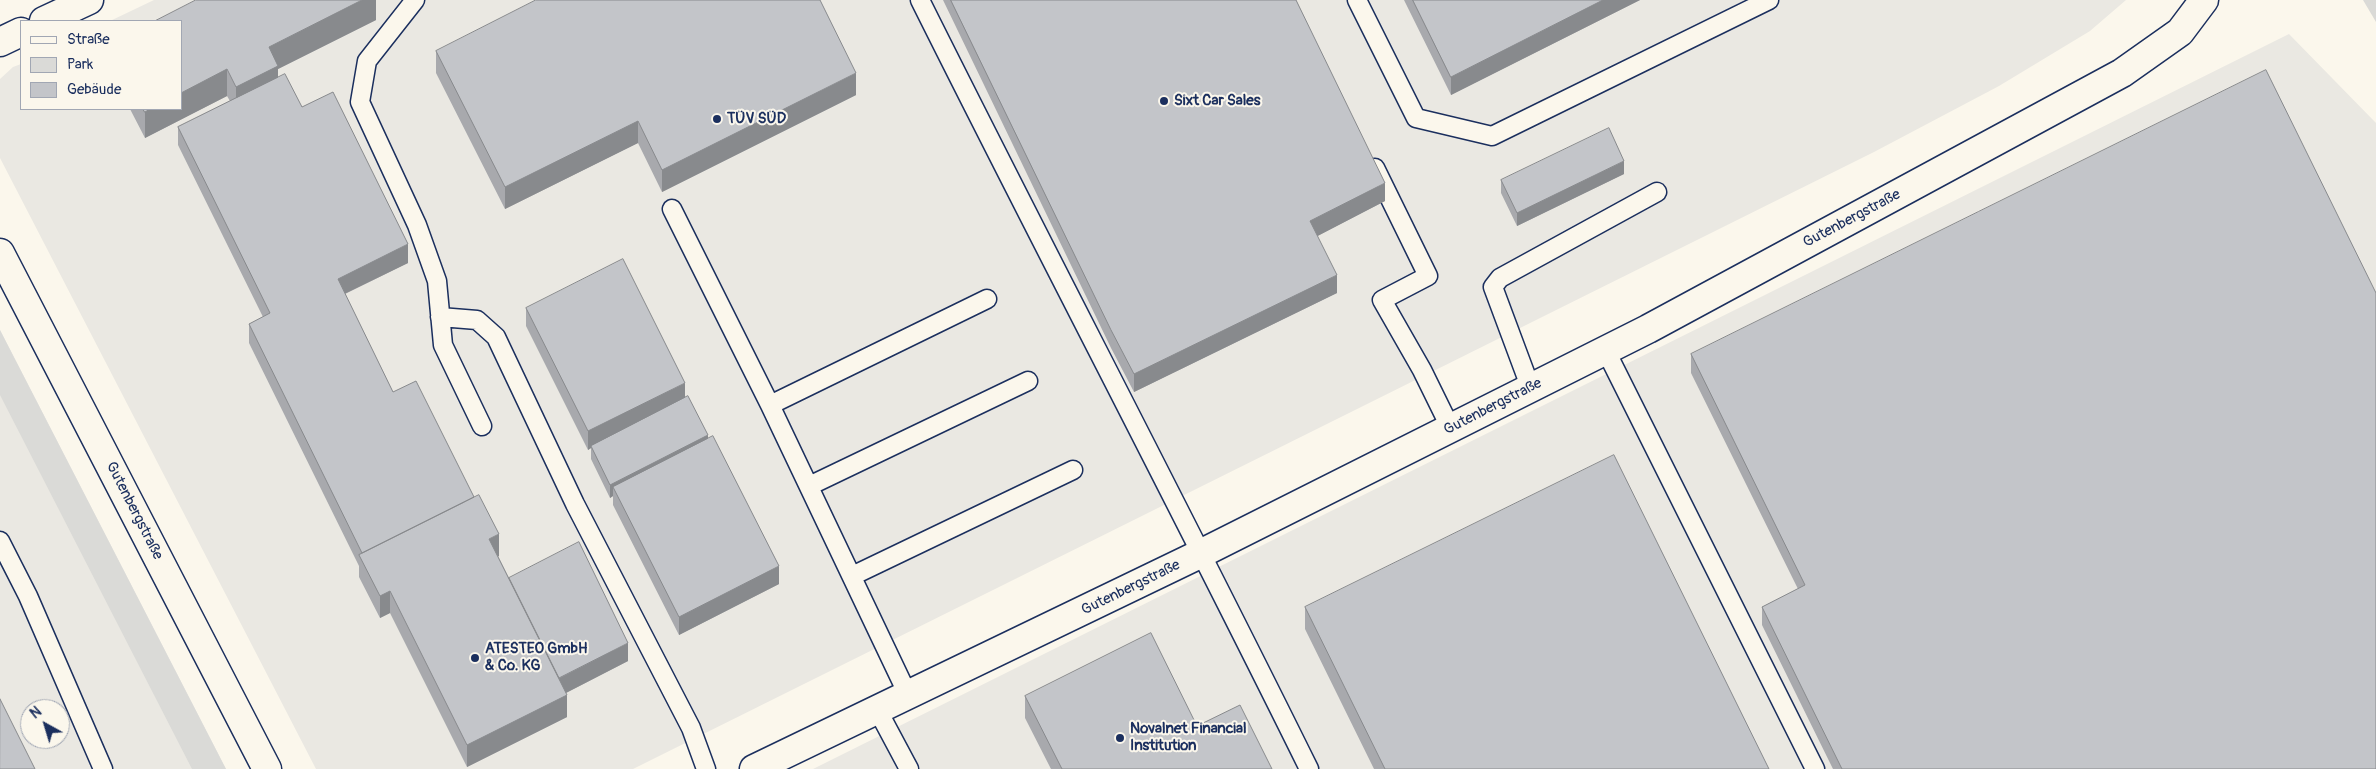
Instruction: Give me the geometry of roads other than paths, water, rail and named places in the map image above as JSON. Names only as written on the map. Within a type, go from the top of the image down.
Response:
[{"type":"street","points":[[46,20],[89,0]]},
{"type":"street","name":"Gutenbergstraße","points":[[754,769],[1202,553],[1606,351],[2122,73],[2180,32],[2204,0]]},
{"type":"street","points":[[0,42],[20,32]]},
{"type":"street","name":"Gutenbergstraße","points":[[0,252],[267,769]]},
{"type":"lane","points":[[415,0],[367,61],[360,102],[417,225],[438,281],[443,345],[482,426]]},
{"type":"lane","points":[[920,0],[1026,213],[1202,553],[1309,769]]},
{"type":"lane","points":[[1357,0],[1416,118],[1492,136],[1769,0]]},
{"type":"lane","points":[[1367,151],[1428,276],[1382,300],[1422,370],[1451,428]]},
{"type":"lane","points":[[1531,389],[1493,287],[1500,278],[1656,192]]},
{"type":"lane","points":[[672,208],[770,405],[908,695]]},
{"type":"lane","points":[[770,405],[987,299]]},
{"type":"lane","points":[[440,317],[477,320],[496,337],[575,504],[690,728],[706,769]]},
{"type":"lane","points":[[1606,351],[1815,769]]},
{"type":"lane","points":[[809,486],[1028,380]]},
{"type":"lane","points":[[852,576],[1073,470]]},
{"type":"lane","points":[[0,541],[28,596],[103,769]]},
{"type":"lane","points":[[877,710],[909,769]]},
{"type":"place","name":"Sixt Car Sales","points":[[1164,101]]},
{"type":"place","name":"TÜV SÜD","points":[[717,119]]},
{"type":"place","name":"ATESTEO GmbH & Co. KG","points":[[475,658]]},
{"type":"place","name":"Novalnet Financial Institution","points":[[1120,738]]}]
